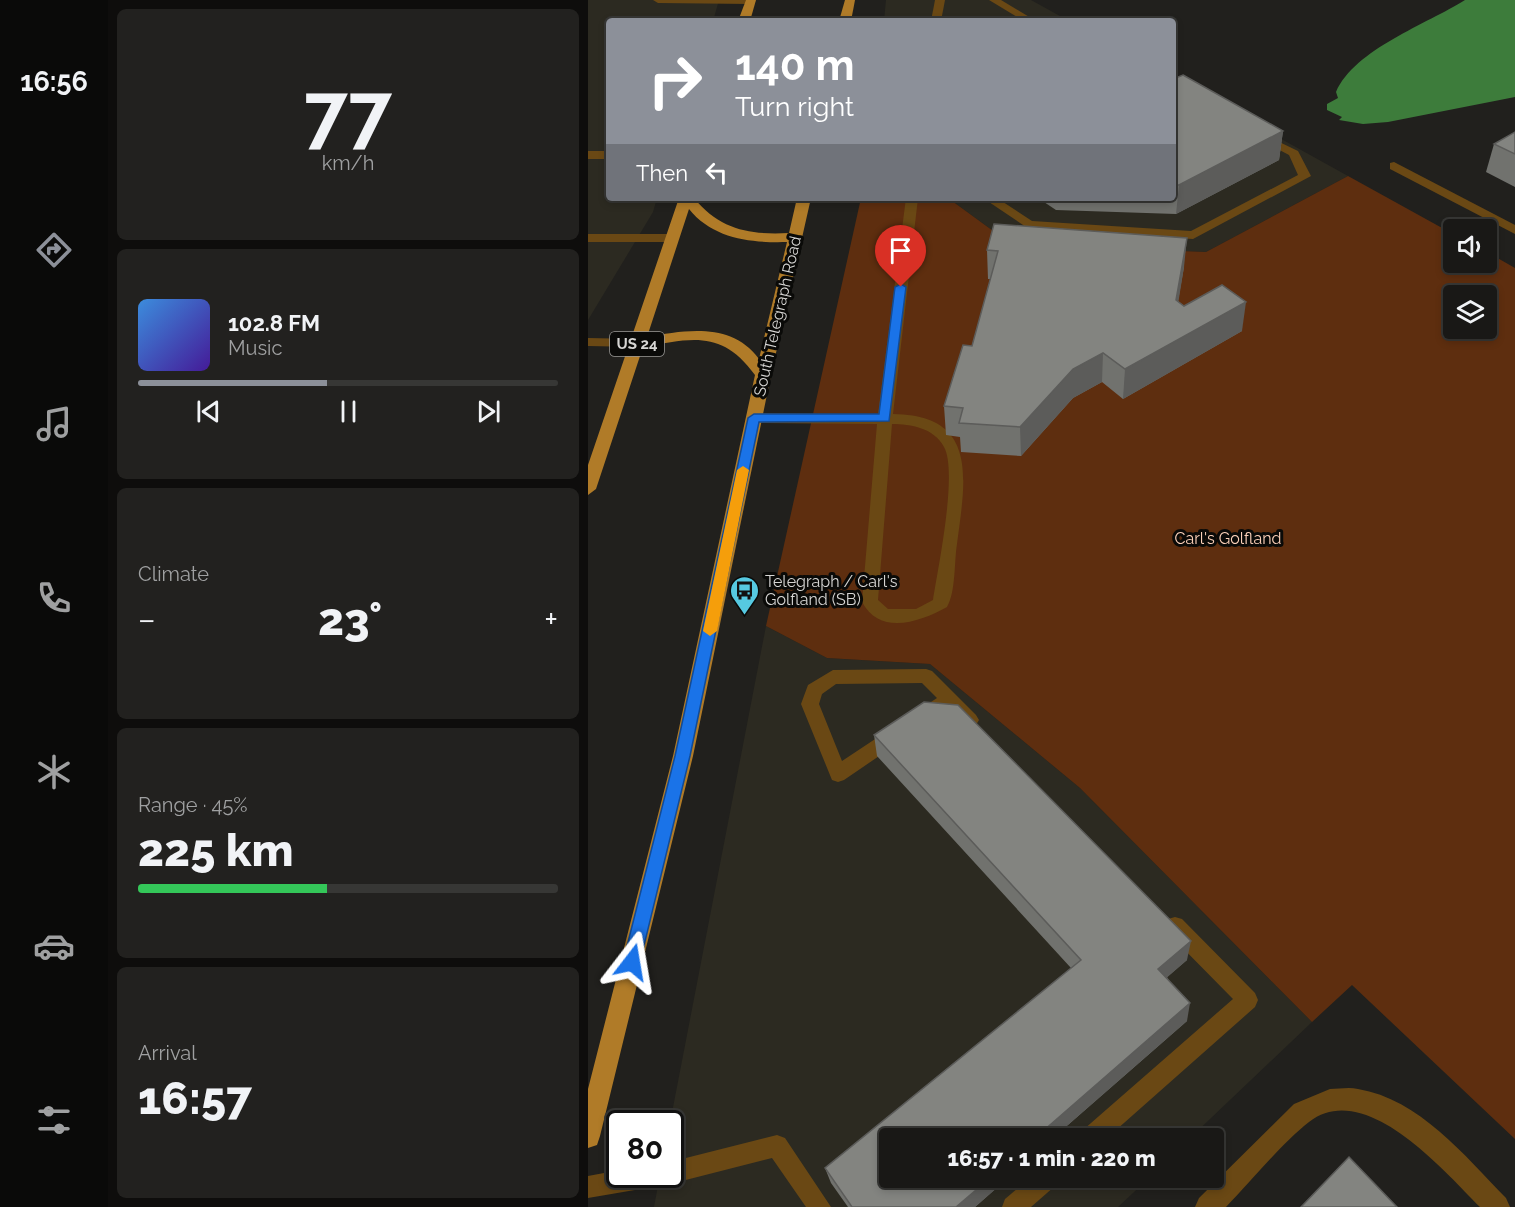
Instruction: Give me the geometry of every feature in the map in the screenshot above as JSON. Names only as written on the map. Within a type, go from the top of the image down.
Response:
[{"type":"highway","points":[[745,18],[751,1]]},
{"type":"highway","points":[[845,18],[848,2]]},
{"type":"highway","name":"US 24","points":[[588,489],[685,201]]},
{"type":"highway","points":[[688,201],[697,213],[712,226],[735,235],[765,239],[795,237]]},
{"type":"highway","name":"South Telegraph Road","points":[[588,1136],[593,1100],[683,756],[763,375],[803,201]]},
{"type":"highway","points":[[637,343],[699,332],[717,335],[744,349],[753,357],[763,375]]},
{"type":"street","points":[[1208,1207],[1302,1112],[1318,1104],[1344,1100],[1378,1106],[1406,1121],[1497,1207]]},
{"type":"lane","points":[[658,0],[751,1]]},
{"type":"lane","points":[[937,18],[940,0]]},
{"type":"lane","points":[[994,0],[1026,18]]},
{"type":"lane","points":[[993,201],[1029,225],[1193,235],[1305,176],[1294,153],[1252,130]]},
{"type":"lane","points":[[588,155],[606,155]]},
{"type":"lane","points":[[1394,166],[1515,230]]},
{"type":"lane","points":[[754,418],[885,418],[914,419],[934,428],[952,446],[957,483],[941,603],[918,615],[884,616],[870,602],[885,418],[912,201]]},
{"type":"lane","points":[[588,238],[672,238]]},
{"type":"lane","points":[[588,342],[637,343]]},
{"type":"lane","points":[[949,699],[838,774],[810,704],[814,690],[833,677],[926,676],[949,699],[982,732]]},
{"type":"lane","points":[[1102,1128],[1248,1000],[1157,908]]},
{"type":"lane","points":[[684,1169],[777,1146],[820,1207]]},
{"type":"lane","points":[[588,1187],[606,1184]]},
{"type":"lane","points":[[1013,1207],[1035,1188]]},
{"type":"shaded area","points":[[588,0],[719,0],[714,18],[606,18],[606,201],[656,201],[653,212],[588,320]]},
{"type":"shaded area","points":[[886,0],[1031,0],[1064,18],[884,18]]},
{"type":"shaded area","points":[[1465,0],[1515,0],[1515,97],[1388,122],[1363,124],[1339,120],[1342,117],[1327,110],[1327,104],[1338,98],[1336,92],[1345,77],[1375,50]]},
{"type":"shaded area","points":[[1176,81],[1348,176],[1206,252],[1011,244],[952,201],[1176,201]]},
{"type":"shaded area","points":[[766,626],[827,658],[930,664],[1080,788],[1312,1022],[1201,1128],[879,1128],[879,1188],[1138,1188],[1118,1207],[654,1207],[658,1188],[684,1188],[684,1110],[673,1110]]},
{"type":"green space","name":"Carl's Golfland","points":[[1348,176],[1443,228],[1443,273],[1497,273],[1497,258],[1515,268],[1515,1139],[1352,985],[1312,1022],[1080,788],[930,664],[827,658],[766,626],[860,201],[952,201],[1011,244],[1206,252]]},
{"type":"building","points":[[1183,75],[1283,131],[1176,185],[1176,78]]},
{"type":"building","points":[[1515,132],[1515,154],[1494,144]]},
{"type":"building","points":[[994,224],[1187,238],[1176,300],[1184,306],[1222,285],[1246,302],[1125,369],[1103,353],[1073,369],[1020,427],[959,423],[963,408],[944,406],[963,345],[972,346],[998,251],[987,250]]},
{"type":"building","points":[[924,702],[958,705],[1191,941],[1158,969],[1190,1003],[1046,1128],[879,1128],[879,1188],[978,1188],[956,1207],[852,1207],[825,1168],[1081,960],[874,735]]},
{"type":"building","points":[[1349,1157],[1397,1207],[1301,1207]]},
{"type":"slow traffic","points":[[710,631],[743,470]]},
{"type":"place","name":"Telegraph / Carl's Golfland (SB)","points":[[744,616]]},
{"type":"route","points":[[632,962],[683,756],[754,418],[885,418],[901,287]]}]
